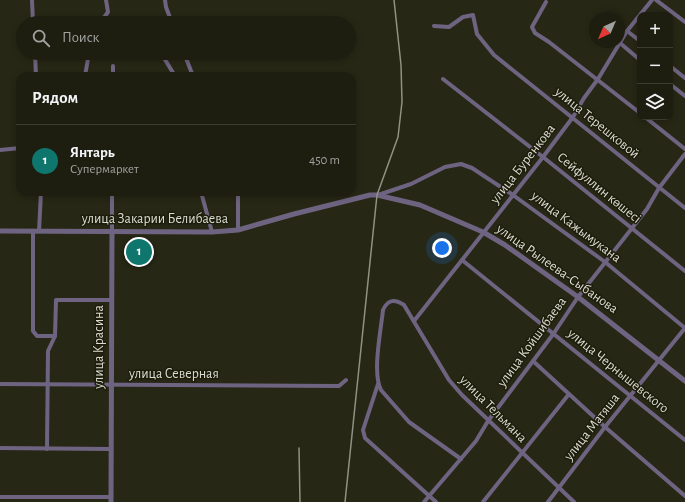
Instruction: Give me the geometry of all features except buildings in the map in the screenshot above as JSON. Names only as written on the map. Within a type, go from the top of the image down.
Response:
[{"type":"street","points":[[32,0],[33,16]]},
{"type":"street","points":[[105,16],[108,12],[106,0]]},
{"type":"street","points":[[165,0],[169,16]]},
{"type":"street","name":"улица Буренкова","points":[[625,34],[652,0]]},
{"type":"street","points":[[656,0],[685,22]]},
{"type":"street","points":[[546,2],[532,27],[534,33],[549,42],[637,111]]},
{"type":"street","name":"улица Терешковой","points":[[434,26],[448,27],[462,17],[473,15],[477,34],[494,55],[685,208]]},
{"type":"street","points":[[627,31],[637,39]]},
{"type":"street","points":[[625,47],[637,57]]},
{"type":"street","name":"улица Буренкова","points":[[414,321],[573,117],[617,48]]},
{"type":"street","points":[[35,60],[36,72]]},
{"type":"street","points":[[86,72],[88,60]]},
{"type":"street","points":[[165,60],[173,72]]},
{"type":"street","points":[[187,60],[192,72]]},
{"type":"street","points":[[113,66],[113,72]]},
{"type":"street","points":[[673,68],[685,78]]},
{"type":"street","name":"Сейфуллин көшесі","points":[[443,79],[685,270]]},
{"type":"street","points":[[673,86],[685,96]]},
{"type":"street","points":[[649,120],[685,149]]},
{"type":"street","points":[[0,150],[16,148]]},
{"type":"street","name":"улица Койшибаева","points":[[424,502],[476,441],[488,421],[554,333],[578,297],[632,228],[685,154]]},
{"type":"street","name":"улица Кажымукана","points":[[378,195],[411,184],[446,167],[461,164],[472,168],[513,195],[605,262],[685,328]]},
{"type":"street","name":"улица Закарии Белибаева","points":[[0,231],[212,232],[238,230],[365,196],[378,195]]},
{"type":"street","name":"улица Рылеева-Сыбанова","points":[[378,195],[420,205],[483,232],[505,245],[578,297],[685,381]]},
{"type":"street","points":[[40,196],[36,231],[33,331],[37,336],[55,336]]},
{"type":"street","name":"улица Красина","points":[[111,499],[112,196]]},
{"type":"street","points":[[202,196],[212,232]]},
{"type":"street","points":[[238,196],[238,230]]},
{"type":"street","name":"улица Чернышевского","points":[[462,260],[685,440]]},
{"type":"street","points":[[47,449],[48,351],[55,336],[56,300],[111,300]]},
{"type":"street","name":"улица Тельмана","points":[[378,384],[377,361],[383,310],[385,305],[391,300],[398,300],[404,305],[449,380],[488,421],[574,502]]},
{"type":"street","name":"улица Матяша","points":[[548,502],[605,427],[685,328]]},
{"type":"street","points":[[533,361],[605,427],[685,496]]},
{"type":"street","name":"улица Северная","points":[[0,384],[339,386],[346,380]]},
{"type":"street","points":[[378,384],[381,390],[410,422],[461,459]]},
{"type":"street","points":[[378,384],[363,430],[365,438],[436,502]]},
{"type":"street","points":[[483,502],[569,394]]},
{"type":"street","points":[[0,448],[110,449]]},
{"type":"street","points":[[0,497],[111,499]]},
{"type":"railway","points":[[345,502],[377,195],[398,137],[402,102],[401,65],[394,0]]},
{"type":"railway","points":[[299,448],[300,502]]},
{"type":"place","name":"Янтарь","points":[[139,252]]}]
